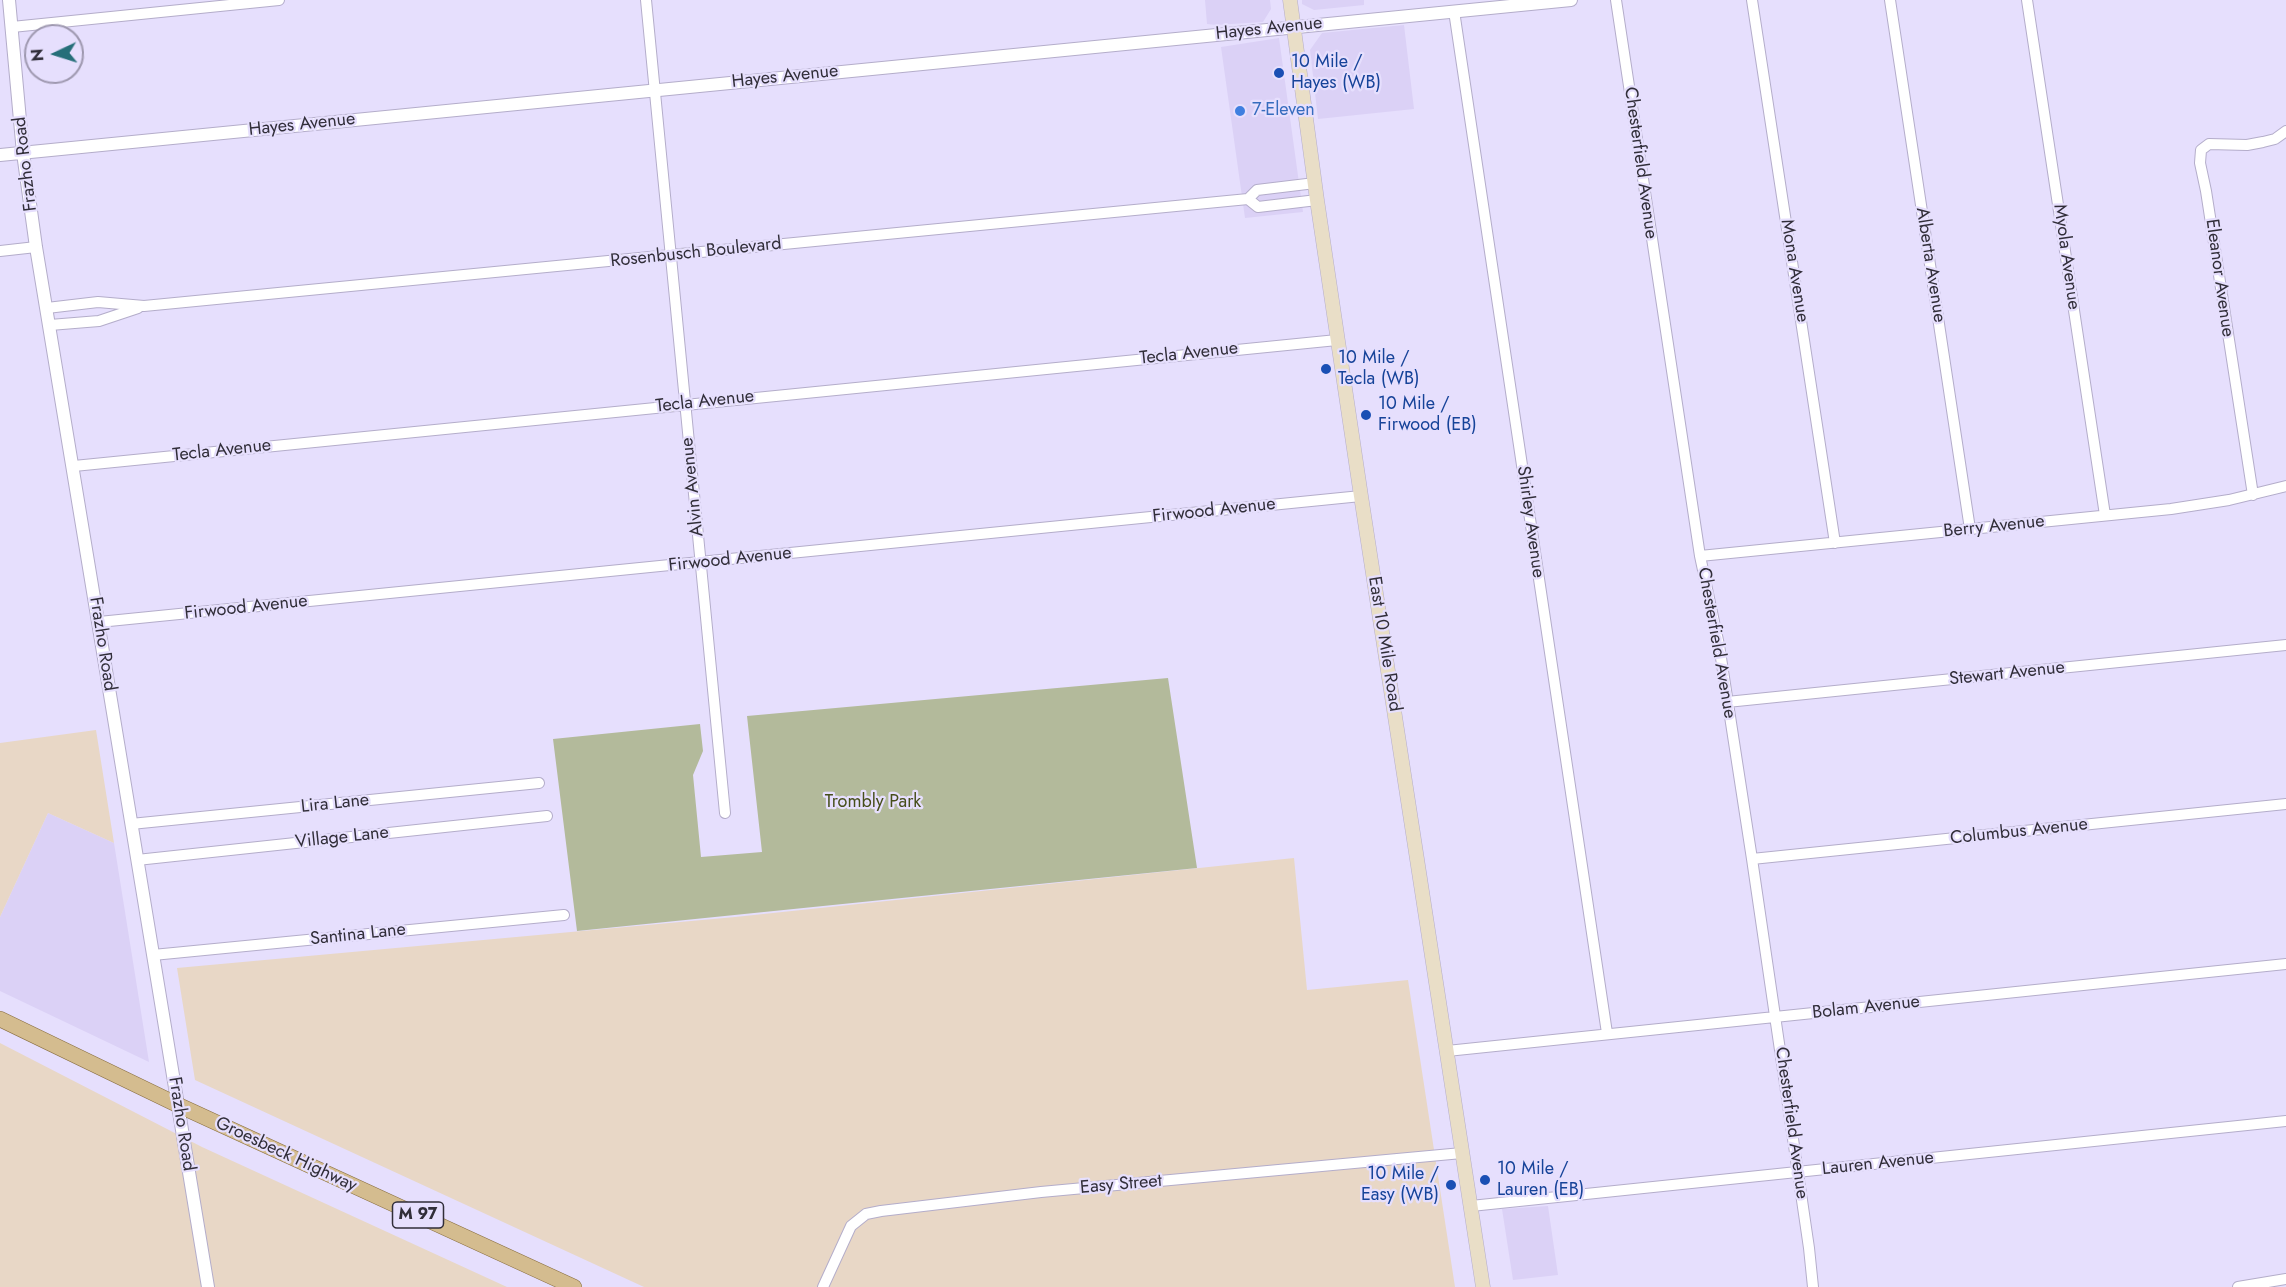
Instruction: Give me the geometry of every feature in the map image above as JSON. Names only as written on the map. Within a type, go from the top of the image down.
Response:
[{"type":"main road","name":"East 10 Mile Road","points":[[1290,0],[1337,340],[1483,1287]]},
{"type":"main road","name":"Groesbeck Highway","points":[[0,1020],[178,1105],[574,1287]]},
{"type":"street","name":"Frazho Road","points":[[9,0],[23,153],[36,247],[208,1287]]},
{"type":"street","points":[[12,27],[279,0]]},
{"type":"street","name":"Alvin Avenue","points":[[646,0],[725,813]]},
{"type":"street","name":"Hayes Avenue","points":[[0,155],[1571,0]]},
{"type":"street","name":"Chesterfield Avenue","points":[[1616,0],[1700,556],[1715,624],[1752,860],[1813,1287]]},
{"type":"street","name":"Mona Avenue","points":[[1752,0],[1835,543]]},
{"type":"street","name":"Alberta Avenue","points":[[1890,0],[1970,529]]},
{"type":"street","name":"Myola Avenue","points":[[2028,0],[2105,515]]},
{"type":"street","name":"Shirley Avenue","points":[[1454,11],[1606,1033]]},
{"type":"street","name":"Eleanor Avenue","points":[[2253,495],[2200,163],[2201,150],[2209,144],[2247,145],[2263,142],[2275,139],[2286,131]]},
{"type":"street","name":"Rosenbusch Boulevard","points":[[47,308],[98,302],[144,306],[1248,199],[1257,190],[1315,183]]},
{"type":"street","name":"Rosenbusch Boulevard","points":[[1248,199],[1258,207],[1317,200]]},
{"type":"street","points":[[0,251],[36,247]]},
{"type":"street","name":"Rosenbusch Boulevard","points":[[50,325],[99,321],[144,306]]},
{"type":"street","name":"Tecla Avenue","points":[[74,466],[1337,340]]},
{"type":"street","name":"Berry Avenue","points":[[1700,556],[2171,509],[2253,495],[2286,486]]},
{"type":"street","name":"Firwood Avenue","points":[[99,622],[1361,496]]},
{"type":"street","name":"Stewart Avenue","points":[[1727,702],[2286,645]]},
{"type":"street","name":"Lira Lane","points":[[131,824],[539,783]]},
{"type":"street","name":"Columbus Avenue","points":[[1752,860],[2286,804]]},
{"type":"street","name":"Village Lane","points":[[137,860],[547,816]]},
{"type":"street","name":"Santina Lane","points":[[153,955],[564,915]]},
{"type":"street","name":"Bolam Avenue","points":[[1447,1051],[2286,964]]},
{"type":"street","name":"Lauren Avenue","points":[[1471,1206],[2286,1121]]},
{"type":"street","name":"Easy Street","points":[[823,1287],[851,1226],[866,1214],[1041,1192],[1462,1153]]},
{"type":"street","points":[[2238,1287],[2286,1279]]},
{"type":"shaded area","points":[[1205,0],[1270,0],[1271,9],[1263,22],[1207,24]]},
{"type":"shaded area","points":[[1302,0],[1364,0],[1364,5],[1314,10],[1302,4]]},
{"type":"shaded area","points":[[1404,25],[1414,109],[1318,119],[1310,50],[1322,33]]},
{"type":"shaded area","points":[[1279,38],[1303,212],[1245,218],[1221,47]]},
{"type":"shaded area","points":[[96,730],[114,843],[48,813],[0,917],[0,743]]},
{"type":"shaded area","points":[[48,813],[114,843],[149,1062],[0,991],[0,917]]},
{"type":"shaded area","points":[[1294,858],[1307,990],[1408,980],[1455,1287],[644,1287],[195,1080],[177,968],[735,917]]},
{"type":"shaded area","points":[[0,1043],[202,1147],[507,1287],[0,1287]]},
{"type":"shaded area","points":[[1548,1206],[1558,1275],[1513,1280],[1502,1209]]},
{"type":"green space","name":"Trombly Park","points":[[1168,678],[1197,868],[577,931],[553,739],[700,724],[703,751],[693,775],[701,857],[762,852],[747,716]]},
{"type":"place","name":"10 Mile / Hayes (WB)","points":[[1279,73]]},
{"type":"place","name":"7-Eleven","points":[[1240,111]]},
{"type":"place","name":"10 Mile / Tecla (WB)","points":[[1326,369]]},
{"type":"place","name":"10 Mile / Firwood (EB)","points":[[1366,415]]},
{"type":"place","name":"10 Mile / Lauren (EB)","points":[[1485,1180]]},
{"type":"place","name":"10 Mile / Easy (WB)","points":[[1451,1185]]}]
